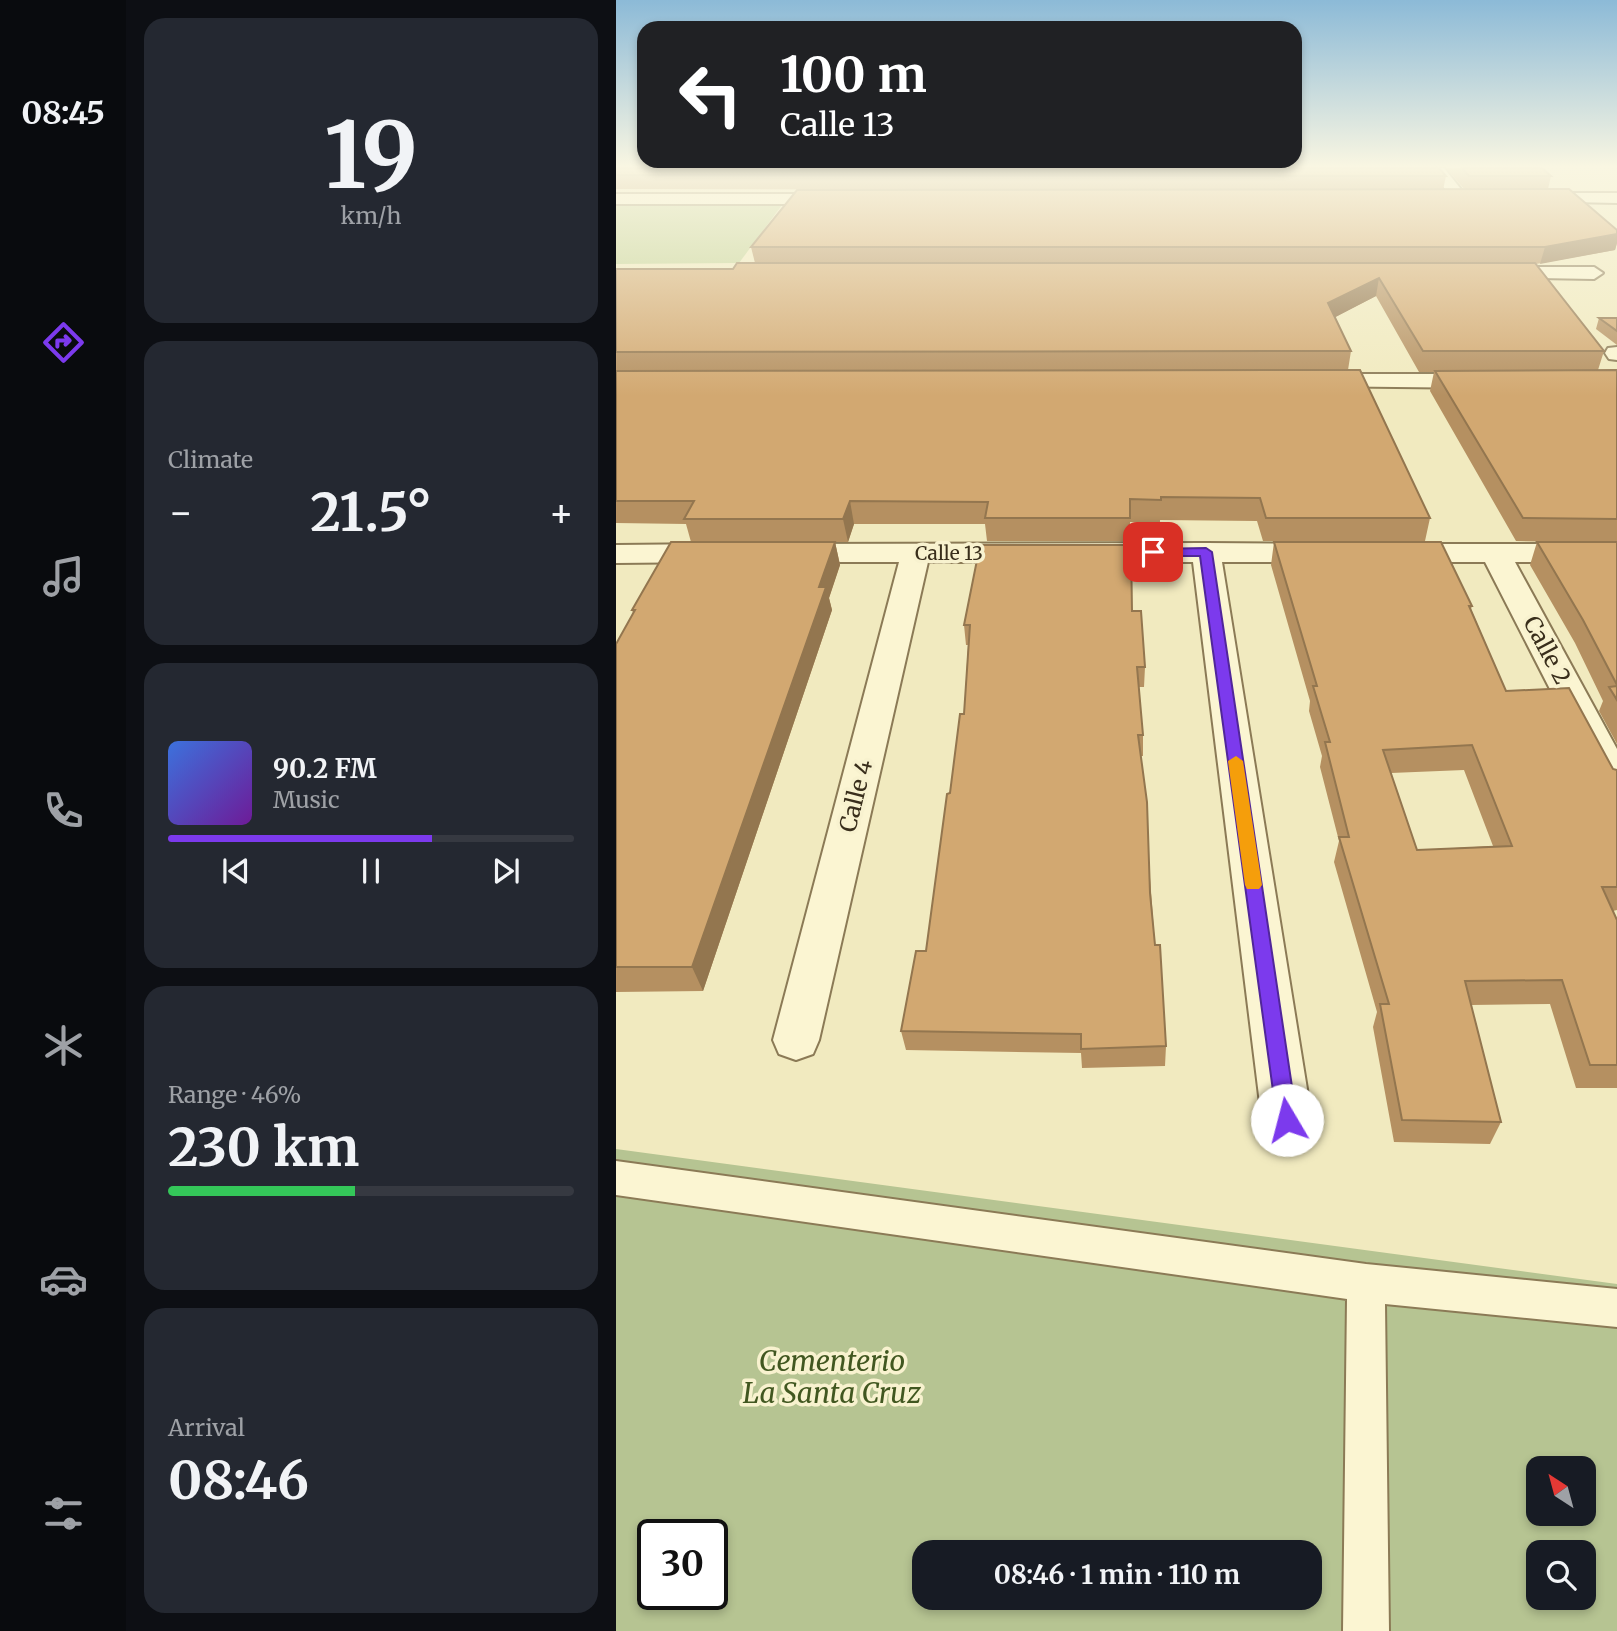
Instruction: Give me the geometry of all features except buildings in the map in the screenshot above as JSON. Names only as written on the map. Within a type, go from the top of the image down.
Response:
[{"type":"street","points":[[1469,273],[1594,273]]},
{"type":"street","points":[[1294,381],[1512,381]]},
{"type":"street","points":[[1206,552],[1287,1120]]},
{"type":"street","name":"Calle 13","points":[[618,557],[749,553],[1617,553]]},
{"type":"street","name":"Calle 4","points":[[796,1040],[916,553]]},
{"type":"street","name":"Calle 2","points":[[1496,554],[1617,783]]},
{"type":"lane","points":[[616,1178],[1366,1283],[1617,1308]]},
{"type":"lane","points":[[1366,1283],[1366,1631]]},
{"type":"green space","points":[[616,244],[753,244],[739,263],[616,264]]},
{"type":"green space","name":"Cementerio La Santa Cruz","points":[[616,1149],[1617,1284],[1617,1631],[616,1631]]},
{"type":"slow traffic","points":[[1236,761],[1253,885]]},
{"type":"route","points":[[1153,552],[1206,552],[1287,1120]]}]
